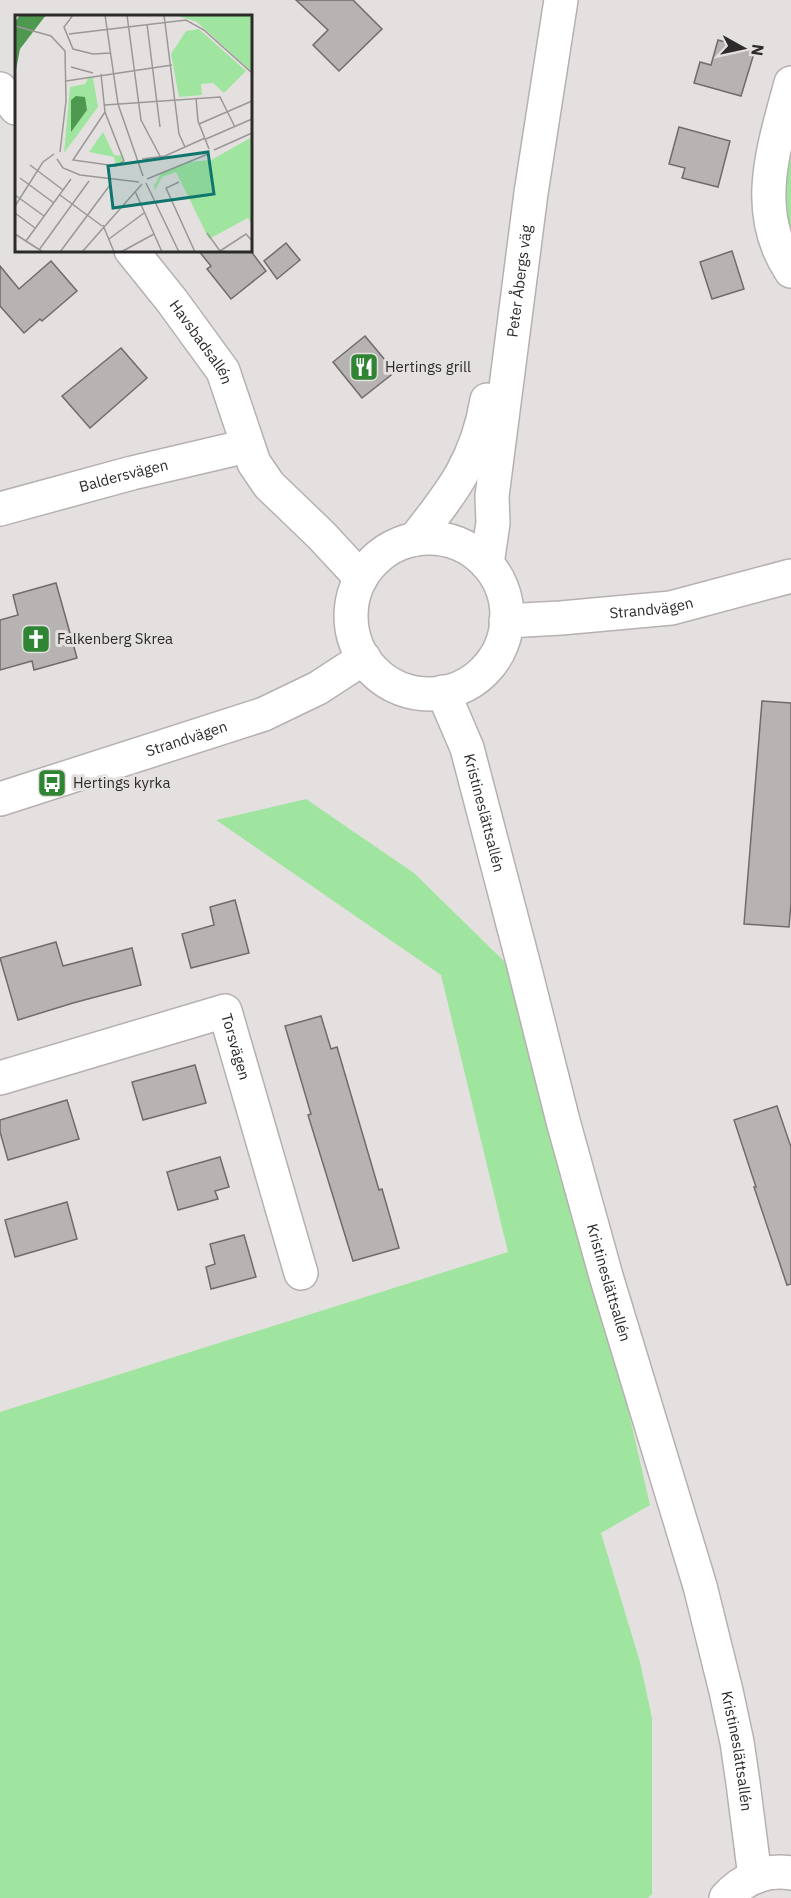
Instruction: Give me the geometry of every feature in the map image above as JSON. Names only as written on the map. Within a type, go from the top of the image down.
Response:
[{"type":"street","name":"Peter Åbergs väg","points":[[415,539],[457,484],[483,426],[542,0]]},
{"type":"street","name":"Peter Åbergs väg","points":[[487,564],[494,523],[492,496],[531,193],[561,0]]},
{"type":"street","points":[[791,83],[773,150],[767,191],[770,223],[782,258],[791,271]]},
{"type":"street","points":[[0,89],[15,107]]},
{"type":"street","name":"Havsbadsallén","points":[[133,252],[223,371],[246,446],[269,485],[321,535],[361,578]]},
{"type":"street","name":"Baldersvägen","points":[[0,509],[246,446]]},
{"type":"street","points":[[432,538],[458,544],[473,552],[487,564],[502,591],[506,621],[502,641],[493,659],[480,675],[462,686],[443,692],[422,693],[403,689],[376,674],[355,641],[351,623],[354,595],[361,578],[375,560],[393,546],[415,539],[432,538]]},
{"type":"street","name":"Strandvägen","points":[[506,621],[671,608],[791,576]]},
{"type":"street","name":"Strandvägen","points":[[0,799],[264,714],[318,688],[364,658]]},
{"type":"street","name":"Kristineslättsallén","points":[[443,692],[467,748],[563,1121],[699,1586],[737,1742],[754,1876]]},
{"type":"street","name":"Torsvägen","points":[[0,1078],[225,1011],[301,1273]]},
{"type":"street","points":[[726,1898],[738,1886],[754,1876],[774,1872],[791,1873]]},
{"type":"green space","points":[[786,158],[791,160],[791,234],[781,199]]},
{"type":"green space","points":[[306,799],[414,873],[513,970],[622,1383],[650,1505],[601,1533],[640,1662],[652,1718],[652,1894],[648,1898],[0,1898],[0,1412],[508,1252],[441,975],[216,820]]},
{"type":"building","points":[[296,0],[353,0],[382,29],[339,71],[313,45],[328,30]]},
{"type":"building","points":[[718,40],[755,50],[741,96],[694,83],[700,62],[711,65]]},
{"type":"building","points":[[679,127],[730,141],[718,187],[682,178],[685,168],[669,164]]},
{"type":"building","points":[[286,243],[300,260],[277,279],[264,261]]},
{"type":"building","points":[[732,251],[744,289],[712,299],[700,262]]},
{"type":"building","points":[[200,252],[252,252],[266,271],[231,299],[207,269],[211,266]]},
{"type":"building","points":[[51,261],[77,291],[24,333],[0,306],[0,266],[19,289]]},
{"type":"building","name":"Hertings grill","points":[[365,336],[395,372],[362,398],[333,362]]},
{"type":"building","points":[[121,348],[147,378],[90,428],[62,396]]},
{"type":"building","name":"Falkenberg Skrea","points":[[56,583],[77,658],[34,670],[32,661],[0,670],[0,620],[18,615],[13,595]]},
{"type":"building","points":[[762,701],[791,703],[789,927],[744,924]]},
{"type":"building","points":[[235,900],[249,953],[191,968],[182,934],[214,925],[210,907]]},
{"type":"building","points":[[56,942],[63,966],[132,948],[141,985],[18,1020],[0,958]]},
{"type":"building","points":[[321,1016],[331,1049],[337,1047],[379,1190],[382,1189],[399,1248],[353,1261],[308,1115],[311,1114],[285,1026]]},
{"type":"building","points":[[195,1065],[206,1103],[143,1120],[132,1082]]},
{"type":"building","points":[[67,1100],[79,1139],[8,1160],[0,1132],[0,1120]]},
{"type":"building","points":[[777,1106],[791,1147],[791,1284],[787,1285],[734,1120]]},
{"type":"building","points":[[220,1157],[229,1187],[215,1191],[218,1199],[178,1210],[167,1172]]},
{"type":"building","points":[[67,1202],[77,1239],[15,1257],[5,1220]]},
{"type":"building","points":[[244,1235],[256,1277],[211,1289],[206,1267],[215,1264],[210,1244]]},
{"type":"place","name":"Hertings grill","points":[[364,367]]},
{"type":"place","name":"Falkenberg Skrea","points":[[36,639]]},
{"type":"place","name":"Hertings kyrka","points":[[52,783]]}]
